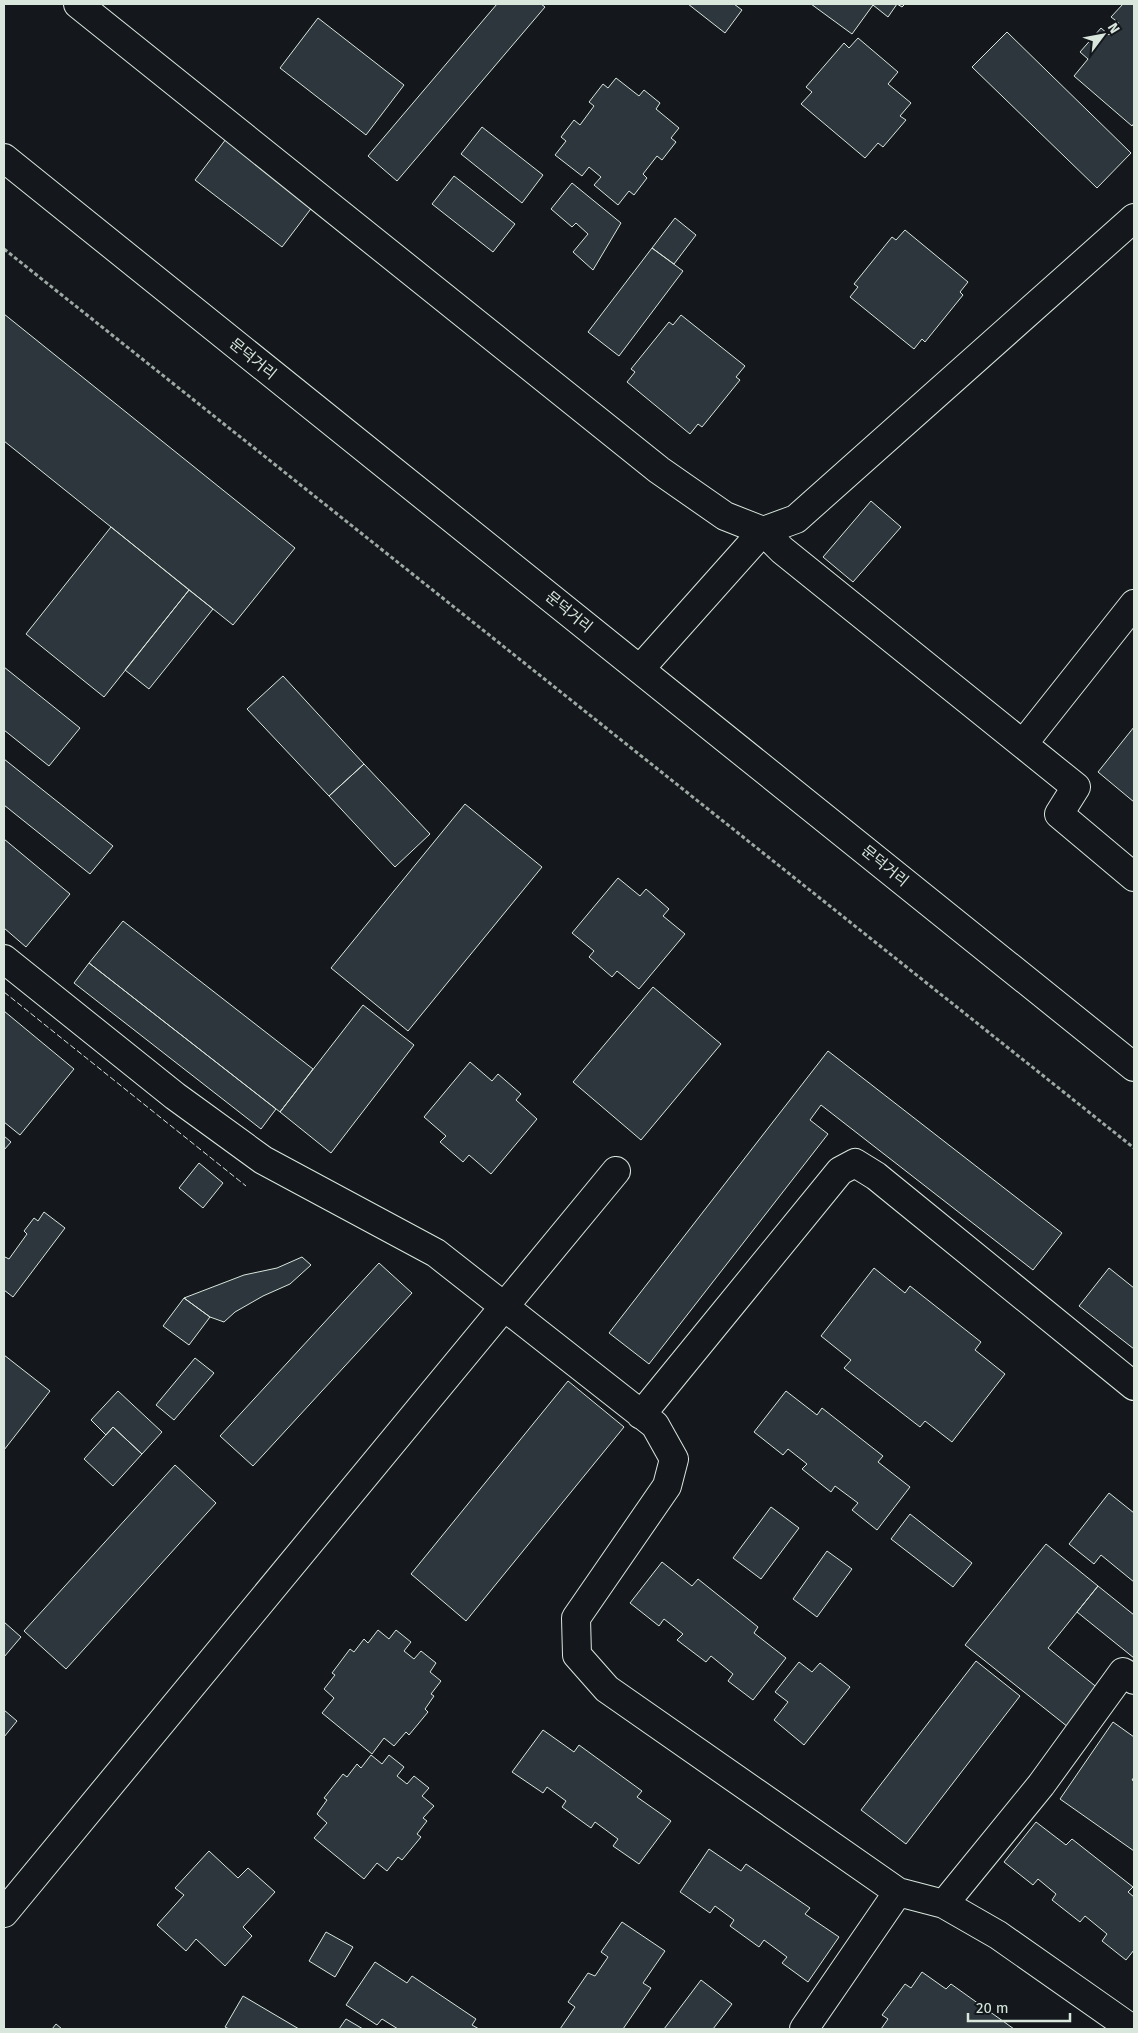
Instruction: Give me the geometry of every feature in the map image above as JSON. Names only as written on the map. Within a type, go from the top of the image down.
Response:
[{"type":"street","points":[[78,4],[659,470],[725,516],[764,531],[782,550],[1076,787],[1059,814],[1134,878]]},
{"type":"street","name":"문덕거리","points":[[4,158],[1134,1067]]},
{"type":"street","points":[[640,669],[764,531],[796,519],[1134,218]]},
{"type":"street","points":[[1023,744],[1134,604]]},
{"type":"street","points":[[4,959],[175,1096],[263,1160],[436,1253],[503,1308],[655,1425],[674,1458],[667,1486],[576,1618],[577,1655],[607,1688],[898,1892],[944,1904],[998,1934],[1132,2029]]},
{"type":"street","points":[[641,1415],[840,1171],[855,1163],[876,1176],[1134,1386]]},
{"type":"street","points":[[4,1913],[616,1171]]},
{"type":"street","points":[[944,1904],[1041,1786],[1123,1672],[1134,1680]]},
{"type":"street","points":[[804,2029],[898,1892]]},
{"type":"path","points":[[4,249],[1134,1148]]},
{"type":"building","points":[[497,4],[541,4],[545,7],[397,181],[368,156]]},
{"type":"building","points":[[688,4],[734,4],[742,10],[725,33]]},
{"type":"building","points":[[811,4],[897,4],[888,17],[873,5],[852,34]]},
{"type":"building","points":[[1123,4],[1134,4],[1134,123],[1132,126],[1074,76],[1088,59],[1080,52],[1101,28],[1109,35],[1119,23],[1111,17]]},
{"type":"building","points":[[318,18],[404,85],[366,135],[280,68]]},
{"type":"building","points":[[1007,32],[1131,153],[1097,188],[972,67]]},
{"type":"building","points":[[858,38],[898,72],[888,84],[911,103],[900,116],[906,120],[883,147],[878,143],[865,158],[801,104],[812,92],[806,87],[844,43],[849,48]]},
{"type":"building","points":[[616,78],[639,96],[644,90],[660,103],[656,109],[679,128],[671,138],[676,142],[662,160],[657,156],[643,174],[647,178],[634,195],[629,191],[618,205],[594,185],[601,177],[589,167],[582,176],[555,155],[566,141],[561,137],[574,120],[580,125],[594,106],[589,102],[603,84],[608,88]]},
{"type":"building","points":[[482,127],[543,175],[522,203],[461,154]]},
{"type":"building","points":[[226,139],[313,206],[282,247],[195,180]]},
{"type":"building","points":[[454,176],[515,224],[493,252],[432,204]]},
{"type":"building","points":[[572,183],[621,223],[593,270],[573,252],[588,234],[576,223],[572,227],[551,209]]},
{"type":"building","points":[[675,218],[696,235],[674,264],[652,248]]},
{"type":"building","points":[[905,230],[968,282],[960,292],[963,295],[925,342],[922,339],[914,349],[850,297],[858,287],[854,284],[892,237],[896,240]]},
{"type":"building","points":[[652,248],[683,271],[619,356],[588,332]]},
{"type":"building","points":[[4,314],[295,548],[233,625],[4,441]]},
{"type":"building","points":[[681,315],[745,366],[736,377],[740,380],[702,427],[698,424],[690,434],[627,382],[635,372],[631,369],[669,322],[673,325]]},
{"type":"building","points":[[871,501],[901,527],[853,582],[823,557]]},
{"type":"building","points":[[111,527],[189,590],[104,697],[26,634]]},
{"type":"building","points":[[189,590],[213,609],[149,689],[125,670]]},
{"type":"building","points":[[4,667],[80,728],[49,766],[4,730]]},
{"type":"building","points":[[283,676],[364,764],[329,796],[247,709]]},
{"type":"building","points":[[1134,727],[1134,802],[1098,772]]},
{"type":"building","points":[[4,759],[113,846],[90,874],[4,805]]},
{"type":"building","points":[[364,764],[430,834],[395,867],[329,796]]},
{"type":"building","points":[[465,804],[542,867],[408,1031],[331,968]]},
{"type":"building","points":[[4,839],[70,894],[26,947],[4,928]]},
{"type":"building","points":[[618,878],[640,896],[646,889],[669,909],[663,916],[685,934],[639,989],[617,971],[612,977],[589,957],[594,951],[572,933]]},
{"type":"building","points":[[123,921],[313,1069],[280,1112],[89,963]]},
{"type":"building","points":[[89,963],[276,1109],[261,1129],[74,983]]},
{"type":"building","points":[[653,987],[721,1044],[641,1140],[573,1082]]},
{"type":"building","points":[[363,1005],[414,1045],[331,1153],[280,1112]]},
{"type":"building","points":[[4,1011],[74,1069],[20,1135],[4,1122]]},
{"type":"building","points":[[828,1051],[1062,1233],[1033,1270],[821,1105],[810,1120],[828,1134],[649,1364],[609,1333]]},
{"type":"building","points":[[470,1062],[492,1081],[498,1074],[521,1094],[516,1100],[537,1119],[491,1174],[469,1155],[463,1162],[440,1142],[446,1136],[424,1117]]},
{"type":"building","points":[[4,1136],[11,1142],[4,1150]]},
{"type":"building","points":[[199,1163],[223,1183],[203,1208],[179,1188]]},
{"type":"building","points":[[44,1212],[65,1228],[13,1297],[4,1290],[4,1258],[9,1259],[27,1234],[24,1231],[34,1218],[38,1221]]},
{"type":"building","points":[[302,1257],[311,1265],[290,1284],[263,1296],[235,1312],[224,1322],[210,1317],[184,1298],[244,1275],[277,1268]]},
{"type":"building","points":[[379,1263],[412,1293],[253,1466],[220,1436]]},
{"type":"building","points":[[874,1268],[905,1293],[910,1286],[981,1342],[975,1350],[1005,1374],[952,1442],[925,1421],[920,1427],[844,1368],[851,1360],[821,1336]]},
{"type":"building","points":[[1109,1268],[1134,1288],[1134,1349],[1079,1306]]},
{"type":"building","points":[[184,1298],[210,1317],[189,1345],[163,1326]]},
{"type":"building","points":[[4,1355],[50,1391],[4,1450]]},
{"type":"building","points":[[195,1358],[214,1373],[174,1420],[156,1405]]},
{"type":"building","points":[[568,1381],[624,1427],[466,1621],[411,1574]]},
{"type":"building","points":[[118,1391],[162,1432],[142,1454],[113,1427],[106,1435],[91,1420]]},
{"type":"building","points":[[786,1391],[817,1415],[822,1408],[883,1456],[878,1462],[910,1487],[877,1530],[852,1510],[858,1503],[835,1486],[831,1492],[802,1469],[807,1464],[788,1449],[783,1455],[754,1432]]},
{"type":"building","points":[[113,1427],[142,1454],[113,1486],[84,1459]]},
{"type":"building","points":[[175,1465],[216,1503],[66,1669],[24,1631]]},
{"type":"building","points":[[1109,1493],[1134,1513],[1134,1582],[1101,1555],[1094,1564],[1069,1544]]},
{"type":"building","points":[[771,1507],[799,1528],[761,1579],[733,1558]]},
{"type":"building","points":[[910,1514],[972,1563],[953,1587],[891,1539]]},
{"type":"building","points":[[1046,1544],[1098,1586],[1048,1648],[1099,1689],[1068,1727],[965,1645]]},
{"type":"building","points":[[827,1551],[852,1569],[817,1617],[793,1599]]},
{"type":"building","points":[[662,1562],[692,1586],[698,1579],[758,1627],[754,1633],[786,1658],[753,1700],[728,1681],[733,1674],[711,1656],[706,1662],[677,1640],[683,1634],[664,1619],[659,1626],[630,1603]]},
{"type":"building","points":[[1098,1586],[1134,1615],[1134,1658],[1077,1612]]},
{"type":"building","points":[[4,1622],[21,1637],[4,1657]]},
{"type":"building","points":[[378,1630],[389,1639],[396,1630],[411,1642],[404,1651],[414,1659],[421,1651],[436,1663],[430,1672],[441,1681],[431,1694],[434,1696],[425,1709],[428,1712],[409,1735],[406,1732],[394,1746],[384,1738],[372,1754],[322,1713],[334,1698],[324,1689],[335,1675],[332,1673],[350,1649],[354,1652],[364,1639],[368,1643]]},
{"type":"building","points":[[976,1661],[1020,1696],[906,1844],[861,1810]]},
{"type":"building","points":[[799,1662],[812,1672],[820,1663],[850,1687],[804,1745],[774,1720],[788,1702],[775,1692]]},
{"type":"building","points":[[4,1710],[17,1721],[4,1737]]},
{"type":"building","points":[[1113,1722],[1134,1737],[1134,1777],[1132,1780],[1134,1781],[1134,1851],[1060,1799]]},
{"type":"building","points":[[543,1730],[574,1752],[579,1745],[642,1791],[637,1797],[671,1821],[639,1864],[613,1846],[618,1839],[595,1822],[591,1828],[562,1807],[566,1801],[547,1787],[543,1793],[512,1772]]},
{"type":"building","points":[[371,1755],[382,1764],[389,1755],[404,1767],[397,1776],[407,1784],[414,1776],[429,1788],[422,1796],[434,1806],[423,1818],[427,1821],[417,1834],[421,1837],[402,1860],[398,1857],[387,1871],[377,1863],[364,1879],[314,1838],[327,1823],[317,1814],[327,1800],[324,1798],[343,1774],[347,1777],[357,1764],[361,1768]]},
{"type":"building","points":[[1036,1822],[1066,1845],[1072,1839],[1133,1887],[1128,1892],[1134,1897],[1134,1950],[1126,1960],[1102,1941],[1107,1934],[1085,1916],[1080,1922],[1052,1900],[1056,1894],[1038,1879],[1033,1885],[1004,1862]]},
{"type":"building","points":[[709,1849],[741,1871],[746,1864],[810,1908],[805,1914],[839,1937],[808,1982],[782,1963],[787,1957],[764,1940],[759,1947],[730,1926],[734,1920],[715,1906],[710,1913],[680,1892]]},
{"type":"building","points":[[209,1851],[238,1878],[248,1868],[275,1892],[243,1927],[252,1936],[225,1966],[196,1939],[186,1951],[157,1925],[184,1895],[175,1888]]},
{"type":"building","points":[[622,1922],[665,1951],[643,1983],[651,1988],[623,2029],[560,2029],[575,2007],[568,2002],[588,1973],[595,1976],[608,1957],[601,1952]]},
{"type":"building","points":[[326,1932],[353,1947],[335,1977],[309,1961]]},
{"type":"building","points":[[375,1962],[407,1983],[412,1976],[476,2019],[472,2025],[479,2029],[398,2029],[382,2019],[377,2025],[346,2005]]},
{"type":"building","points":[[922,1972],[946,1989],[951,1984],[1014,2029],[881,2029],[888,2019],[882,2015],[905,1984],[911,1988]]},
{"type":"building","points":[[701,1980],[732,2004],[713,2029],[664,2029]]},
{"type":"building","points":[[243,1996],[299,2029],[229,2029],[225,2027]]},
{"type":"building","points":[[346,2019],[363,2029],[339,2029]]},
{"type":"building","points":[[56,2024],[62,2029],[52,2029]]},
{"type":"fence","points":[[4,992],[246,1186]]}]
